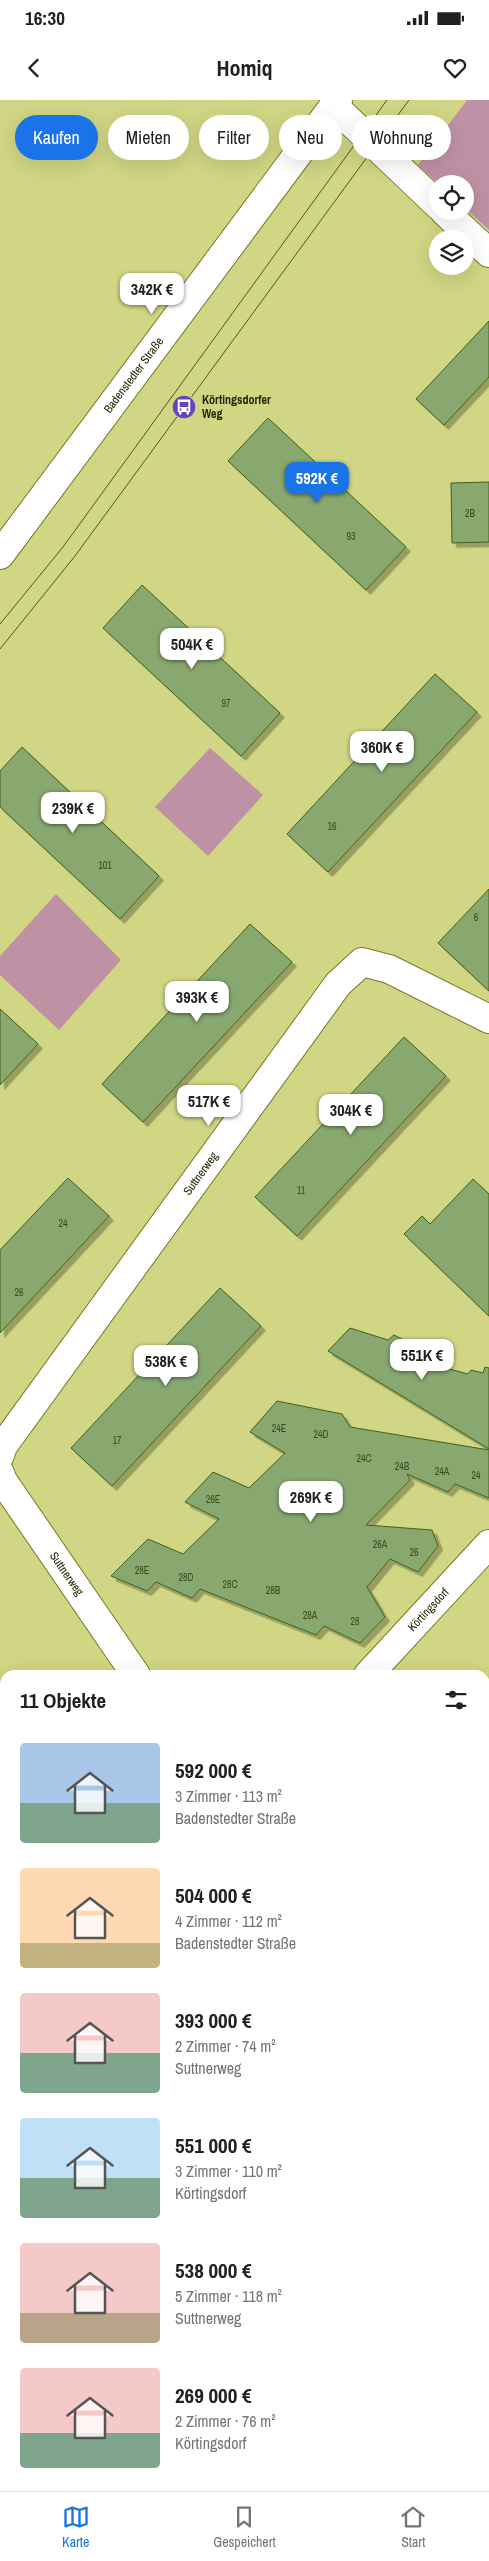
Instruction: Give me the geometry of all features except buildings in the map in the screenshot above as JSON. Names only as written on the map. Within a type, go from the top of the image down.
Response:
[{"type":"street","points":[[336,103],[429,196]]},
{"type":"street","name":"Badenstedter Straße","points":[[0,555],[336,103]]},
{"type":"street","points":[[454,220],[489,253]]},
{"type":"street","name":"Suttnerweg","points":[[0,1455],[3,1446],[338,984],[362,962],[390,968],[489,1019]]},
{"type":"street","name":"Suttnerweg","points":[[0,1473],[133,1670]]},
{"type":"street","name":"Körtingsdorf","points":[[373,1670],[489,1544]]},
{"type":"shaded area","points":[[467,100],[489,100],[489,230],[474,216],[474,175],[429,175],[418,165],[422,160],[451,160],[451,121]]},
{"type":"shaded area","points":[[210,748],[263,795],[208,856],[155,807]]},
{"type":"shaded area","points":[[56,894],[121,960],[59,1030],[0,975],[0,956]]},
{"type":"tram line","points":[[0,624],[63,547],[387,100]]},
{"type":"tram line","points":[[0,649],[75,556],[409,100]]},
{"type":"place","name":"Körtingsdorfer Weg","points":[[184,407]]}]
